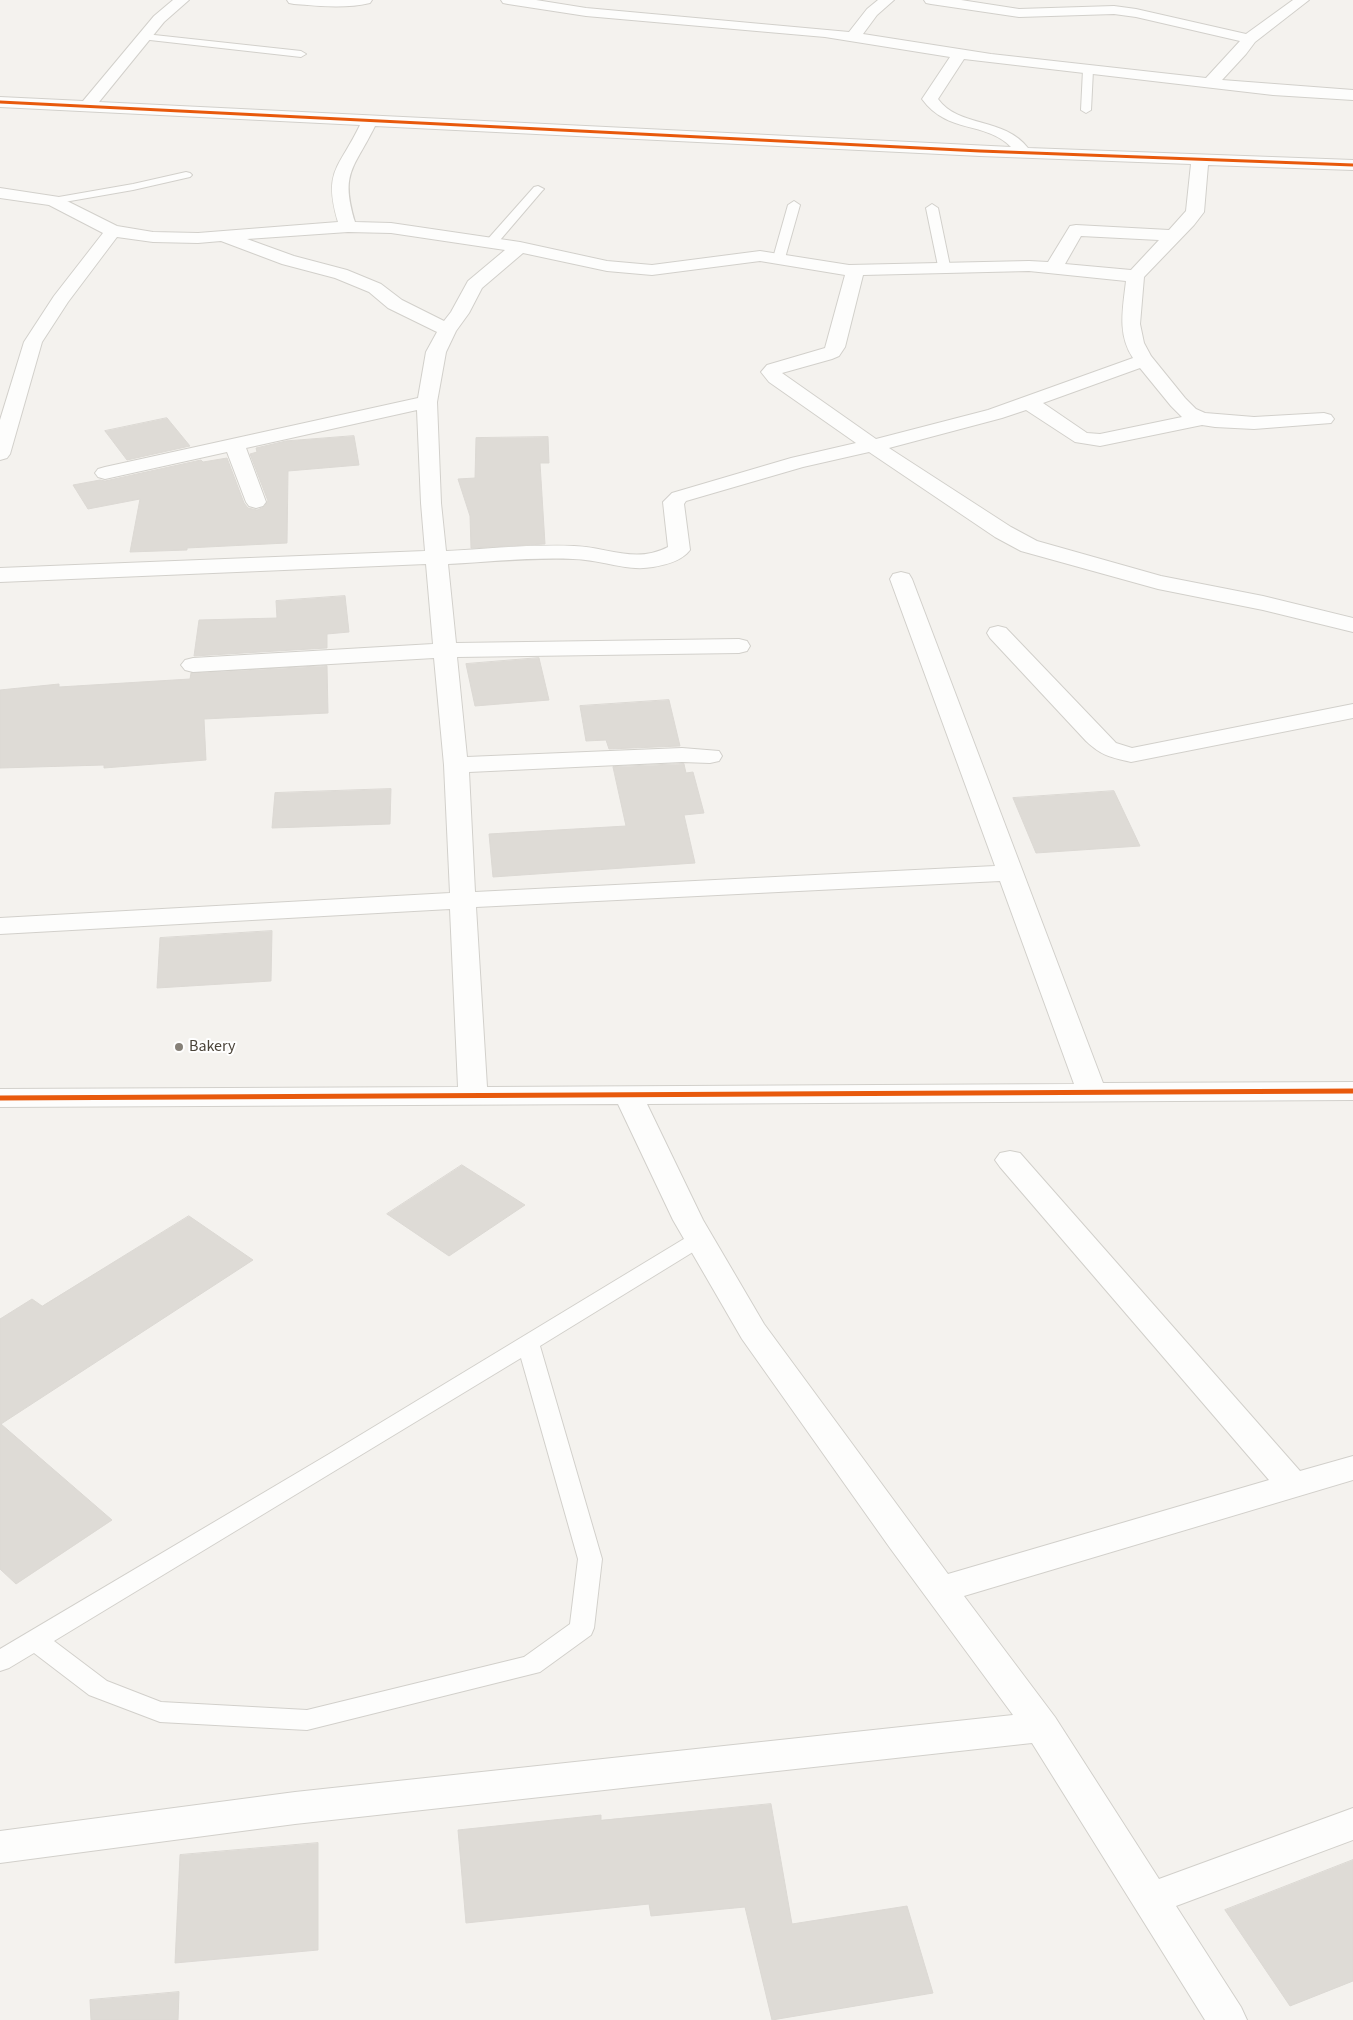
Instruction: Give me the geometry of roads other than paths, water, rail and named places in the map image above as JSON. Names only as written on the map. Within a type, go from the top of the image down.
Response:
[{"type":"street","points":[[88,106],[160,19],[182,0]]},
{"type":"street","points":[[294,0],[337,3],[365,0]]},
{"type":"street","points":[[508,0],[586,12],[854,36],[960,54],[1088,70],[1353,95]]},
{"type":"street","points":[[854,36],[872,12],[887,0]]},
{"type":"street","points":[[931,0],[1019,13],[1117,5],[1136,13],[1250,38]]},
{"type":"street","points":[[1210,83],[1241,51],[1250,38],[1302,0]]},
{"type":"street","points":[[960,54],[930,99],[933,106],[957,119],[1009,137],[1023,152]]},
{"type":"street","points":[[0,102],[1023,152],[1353,165]]},
{"type":"street","points":[[348,227],[341,200],[341,177],[364,136],[370,119]]},
{"type":"street","points":[[1200,159],[1195,212],[1135,276],[1131,335],[1144,360],[1177,402],[1189,414],[1201,419]]},
{"type":"street","points":[[0,193],[53,201],[113,231],[153,237],[198,238],[348,227],[390,228],[520,247],[607,266],[652,270],[741,257],[779,258],[833,269],[1029,266],[1135,276]]},
{"type":"street","points":[[1054,267],[1076,230],[1174,236]]},
{"type":"street","points":[[0,454],[33,342],[60,300],[113,231]]},
{"type":"street","points":[[221,236],[288,260],[341,274],[375,288],[395,304],[448,330]]},
{"type":"street","points":[[473,1096],[456,765],[436,556],[426,402],[436,352],[460,313],[474,285],[520,247]]},
{"type":"street","points":[[855,270],[836,348],[832,352],[774,369],[771,372],[776,378],[872,446],[1003,532],[1029,546],[1158,582],[1264,603],[1353,625]]},
{"type":"street","points":[[0,575],[436,556],[574,552],[591,553],[622,562],[647,563],[667,558],[679,550],[673,502],[679,498],[798,462],[872,446],[986,416],[1029,403],[1144,360]]},
{"type":"street","points":[[105,473],[426,402]]},
{"type":"street","points":[[1029,403],[1088,440],[1100,440],[1201,419],[1244,423],[1324,419]]},
{"type":"street","points":[[234,444],[256,502]]},
{"type":"street","points":[[901,579],[1092,1093]]},
{"type":"street","points":[[998,633],[1094,736],[1107,748],[1130,755],[1353,712]]},
{"type":"street","points":[[193,665],[445,650],[739,646]]},
{"type":"street","points":[[456,765],[682,755],[710,756]]},
{"type":"street","points":[[0,926],[463,900],[1010,873]]},
{"type":"street","points":[[0,1098],[1353,1092]]},
{"type":"street","points":[[629,1096],[688,1220],[754,1331],[940,1590],[1042,1727],[1149,1900],[1217,2019]]},
{"type":"street","points":[[1010,1160],[1293,1486]]},
{"type":"street","points":[[940,1590],[1353,1468]]},
{"type":"street","points":[[0,1847],[295,1808],[1042,1727]]},
{"type":"street","points":[[1149,1900],[1353,1824]]},
{"type":"lane","points":[[145,37],[302,54]]},
{"type":"lane","points":[[1086,110],[1088,70]]},
{"type":"lane","points":[[53,201],[133,187],[186,175]]},
{"type":"lane","points":[[491,243],[538,188]]},
{"type":"lane","points":[[779,258],[794,205]]},
{"type":"lane","points":[[932,208],[944,266]]},
{"type":"lane","points":[[0,1661],[337,1460],[699,1239]]},
{"type":"lane","points":[[34,1640],[98,1688],[160,1712],[307,1720],[532,1665],[582,1628],[590,1558],[528,1343]]},
{"type":"place","name":"Bakery","points":[[179,1047]]}]
